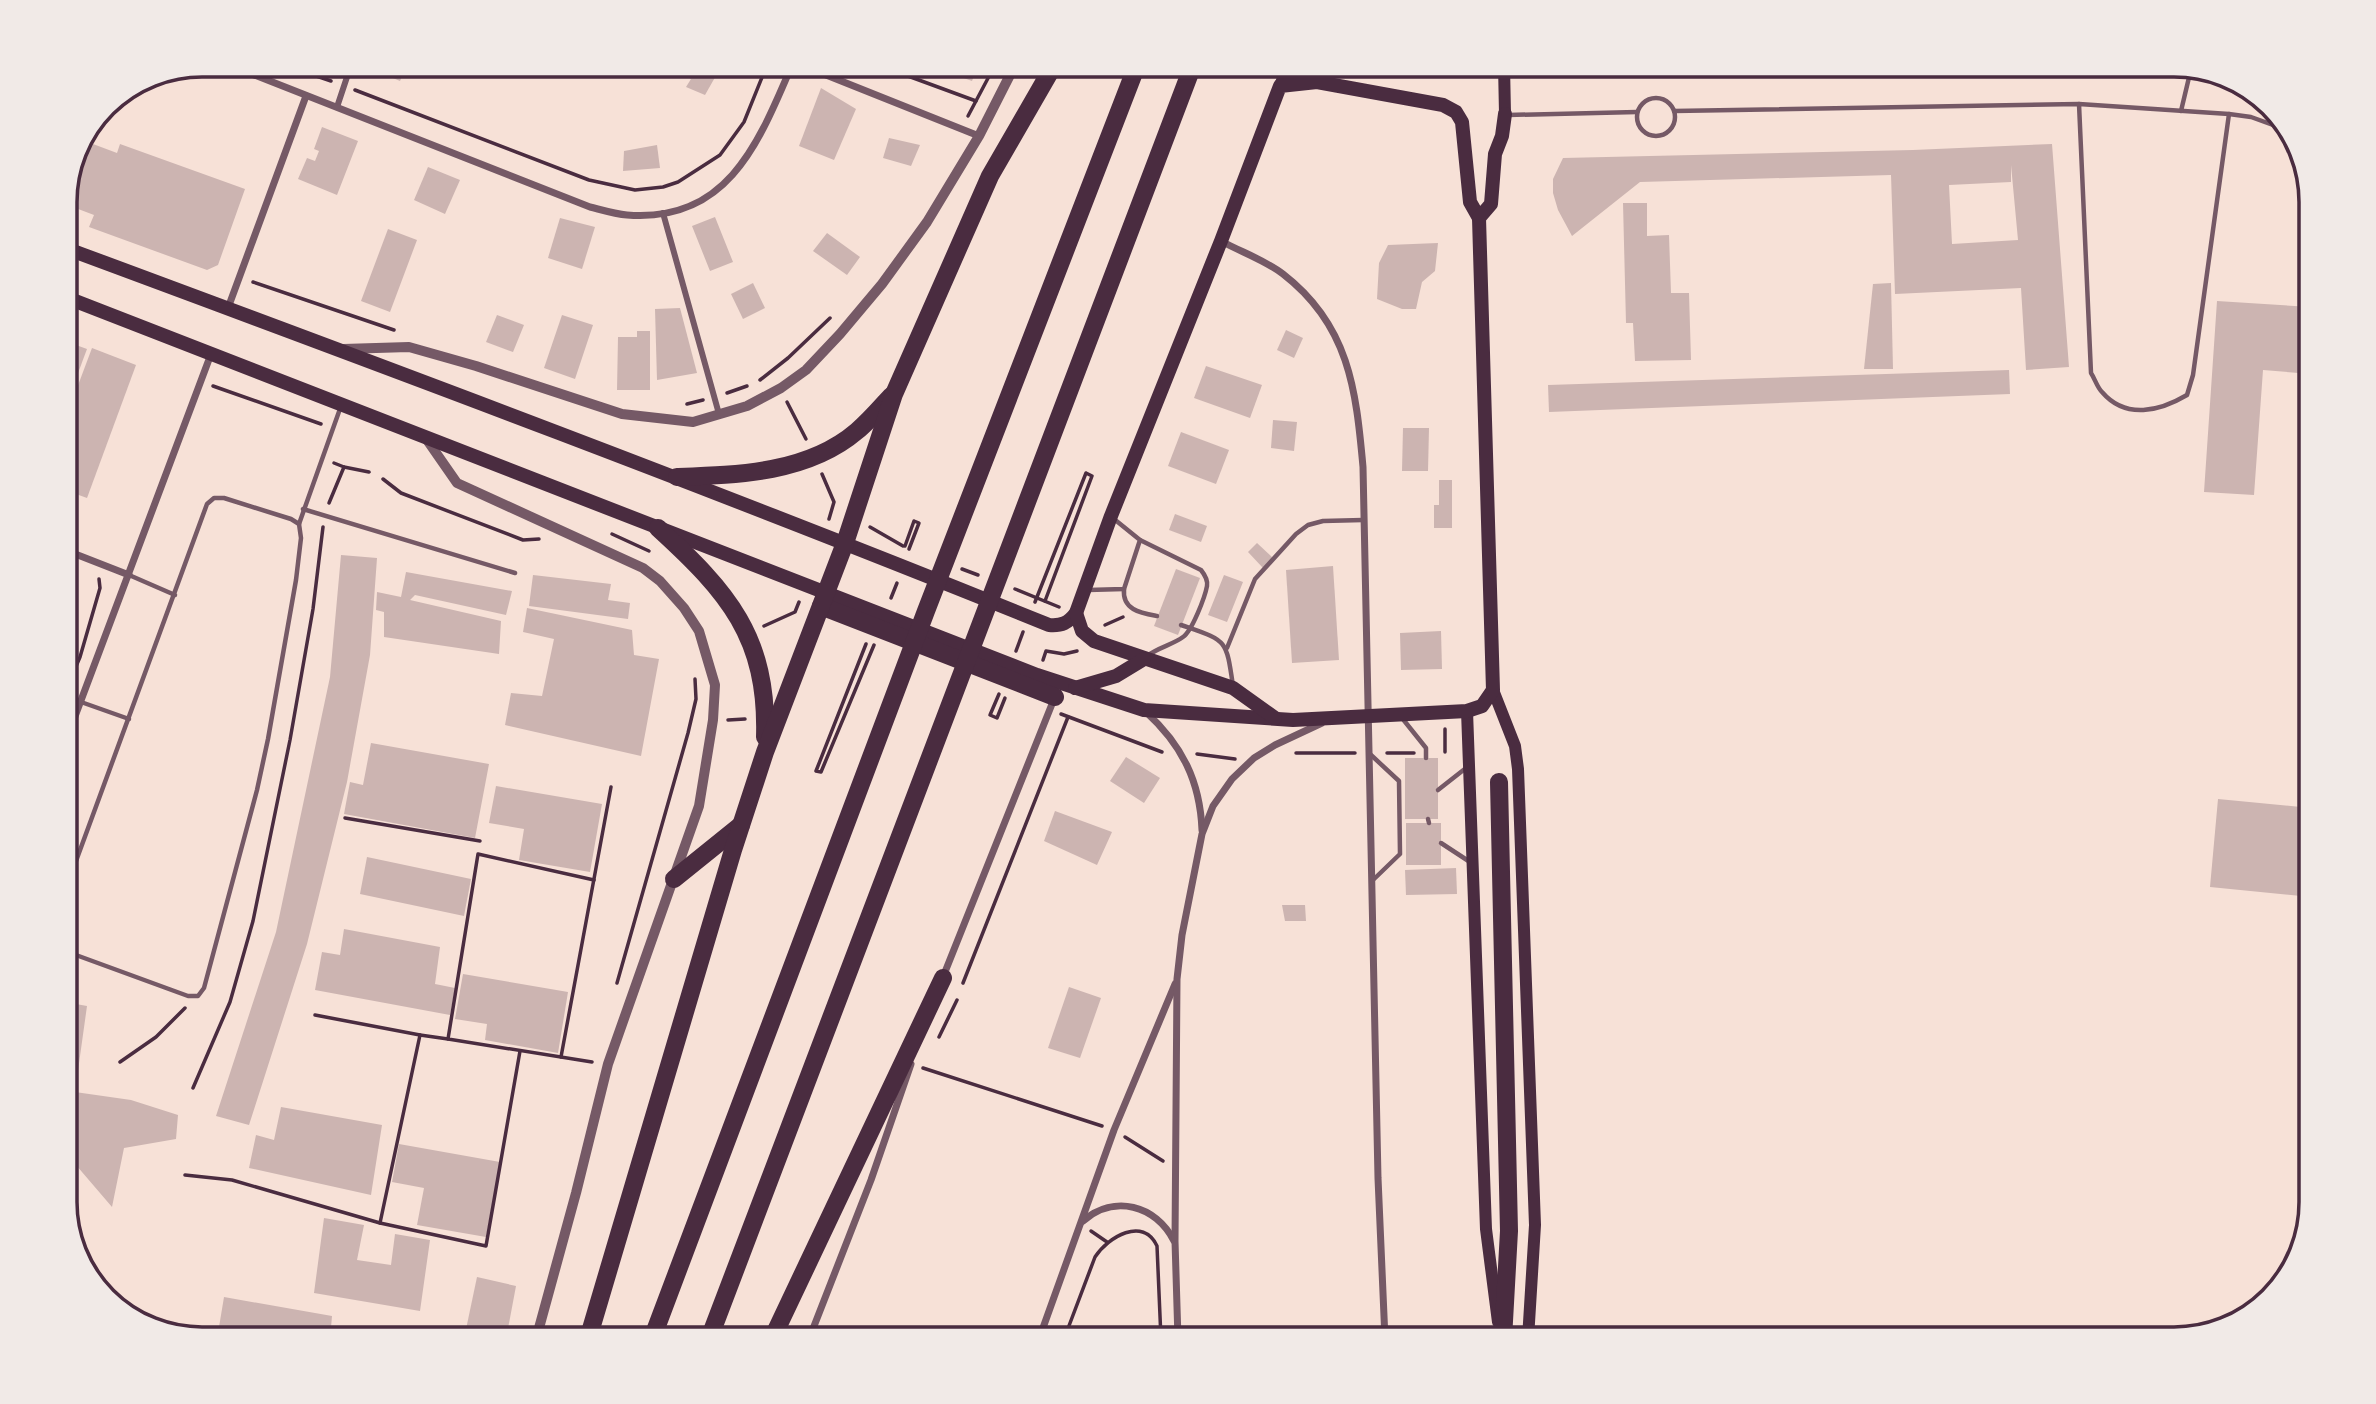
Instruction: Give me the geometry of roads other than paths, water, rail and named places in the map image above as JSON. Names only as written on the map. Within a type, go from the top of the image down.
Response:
[{"type":"highway","points":[[592,1327],[741,825],[765,752],[832,603],[845,543],[894,394],[990,176],[1047,77]]},
{"type":"highway","points":[[657,1327],[926,611],[1132,77]]},
{"type":"highway","points":[[714,1327],[1188,77]]},
{"type":"highway","points":[[677,477],[772,470],[815,457],[856,432],[894,394]]},
{"type":"highway","points":[[658,528],[702,569],[748,634],[766,709],[765,752]]},
{"type":"highway","points":[[832,603],[1044,687]]},
{"type":"highway","points":[[1499,782],[1509,1231],[1502,1327]]},
{"type":"highway","points":[[674,879],[741,825]]},
{"type":"highway","points":[[778,1327],[943,978]]},
{"type":"main road","points":[[77,252],[342,349],[870,552],[1049,625],[1058,626],[1069,622],[1076,613],[1111,516],[1283,77]]},
{"type":"main road","points":[[1479,218],[1491,204],[1495,154],[1502,136],[1505,114],[1504,77]]},
{"type":"main road","points":[[1280,86],[1317,82],[1443,105],[1456,112],[1462,122],[1470,202],[1479,218],[1493,690],[1514,746],[1518,769],[1535,1226],[1529,1327]]},
{"type":"main road","points":[[77,302],[658,528],[832,603],[1044,687],[1075,688],[1144,710],[1276,718],[1466,711],[1482,706],[1493,690]]},
{"type":"main road","points":[[1076,613],[1082,631],[1094,641],[1233,688],[1276,718]]},
{"type":"main road","points":[[1075,688],[1116,676],[1144,659]]},
{"type":"main road","points":[[1466,711],[1486,1229],[1499,1327]]},
{"type":"street","points":[[259,77],[590,207],[628,215],[684,210],[711,195],[736,173],[762,135],[787,77]]},
{"type":"street","points":[[337,107],[347,77]]},
{"type":"street","points":[[831,77],[979,136]]},
{"type":"street","points":[[342,349],[409,347],[622,414],[693,422],[747,406],[781,388],[806,370],[882,284],[927,222],[979,136],[1009,77]]},
{"type":"street","points":[[228,308],[306,96]]},
{"type":"street","points":[[663,213],[719,414]]},
{"type":"street","points":[[1221,241],[1281,272],[1328,321],[1340,342],[1349,372],[1360,435],[1378,1178],[1384,1327]]},
{"type":"street","points":[[77,712],[212,353]]},
{"type":"street","points":[[425,437],[457,483],[643,568],[668,590],[699,631],[715,685],[713,720],[699,807],[608,1064],[539,1327]]},
{"type":"street","points":[[77,555],[129,575]]},
{"type":"street","points":[[815,1327],[871,1180],[1044,687]]},
{"type":"street","points":[[1144,710],[1165,729],[1182,752],[1194,778],[1201,806],[1202,834]]},
{"type":"street","points":[[1178,1327],[1175,1241],[1177,979],[1182,935],[1202,834],[1213,807],[1251,761],[1275,745],[1332,718]]},
{"type":"street","points":[[1043,1327],[1114,1130],[1177,979]]},
{"type":"street","points":[[1080,1224],[1100,1209],[1126,1205],[1160,1220],[1175,1241]]},
{"type":"lane","points":[[2181,111],[2189,78]]},
{"type":"lane","points":[[1650,98],[1669,102],[1674,111],[1672,128],[1665,134],[1648,134],[1641,129],[1637,121],[1637,112],[1642,103],[1650,98]]},
{"type":"lane","points":[[2079,104],[2091,373],[2102,392],[2120,406],[2147,412],[2187,395],[2193,374],[2229,114]]},
{"type":"lane","points":[[1674,111],[2079,104],[2229,114],[2250,117],[2272,125]]},
{"type":"lane","points":[[1505,114],[1637,112]]},
{"type":"lane","points":[[77,955],[188,996],[198,996],[204,988],[257,790],[296,580],[301,538],[299,524],[342,404]]},
{"type":"lane","points":[[77,859],[207,504],[214,498],[224,498],[291,519],[299,524]]},
{"type":"lane","points":[[303,509],[515,573]]},
{"type":"lane","points":[[1111,516],[1140,540],[1201,570],[1208,584],[1191,629],[1184,636],[1162,646],[1144,659]]},
{"type":"lane","points":[[1227,648],[1255,579],[1296,534],[1308,525],[1322,521],[1364,520]]},
{"type":"lane","points":[[1140,540],[1124,596],[1134,611],[1157,616]]},
{"type":"lane","points":[[129,575],[175,595]]},
{"type":"lane","points":[[1083,590],[1124,589]]},
{"type":"lane","points":[[1181,625],[1222,641],[1227,648],[1233,688]]},
{"type":"lane","points":[[81,702],[129,719]]},
{"type":"lane","points":[[1399,715],[1426,748],[1426,756]]},
{"type":"lane","points":[[1369,754],[1399,781],[1400,854],[1372,880]]},
{"type":"lane","points":[[1438,790],[1469,766]]},
{"type":"lane","points":[[1441,843],[1472,863]]}]
